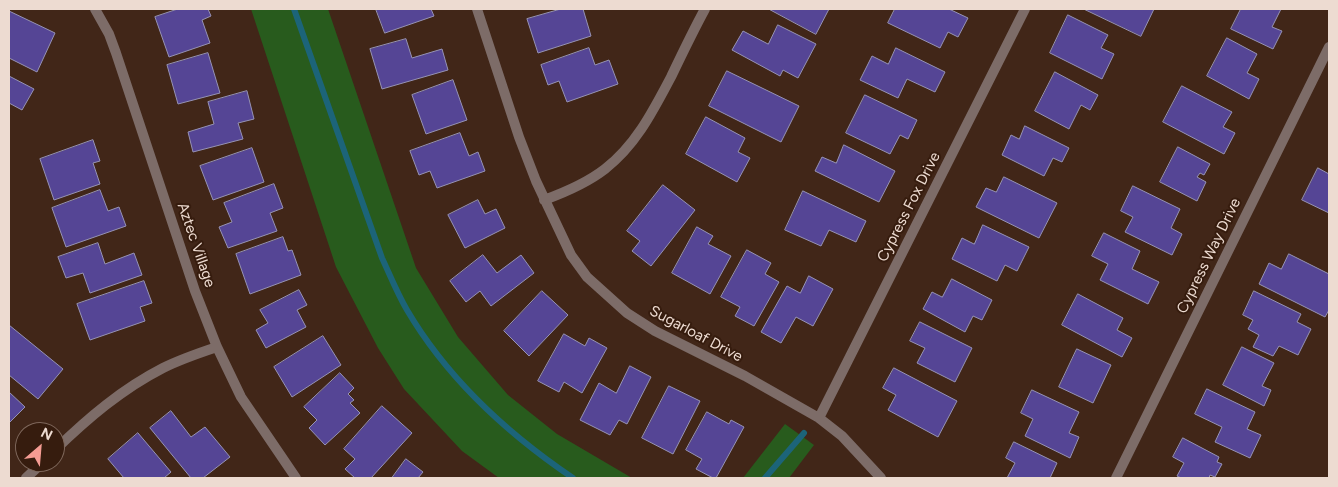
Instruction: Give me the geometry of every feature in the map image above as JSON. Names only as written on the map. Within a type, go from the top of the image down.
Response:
[{"type":"street","name":"Aztec Village","points":[[95,9],[116,53],[195,292],[218,347],[242,397],[296,478]]},
{"type":"street","name":"Sugarloaf Drive","points":[[478,9],[536,181],[571,256],[587,277],[627,313],[654,331],[745,376],[819,418],[842,436],[881,478]]},
{"type":"street","points":[[544,200],[590,179],[615,160],[632,143],[653,112],[705,9]]},
{"type":"street","name":"Cypress Fox Drive","points":[[819,418],[1025,9]]},
{"type":"street","name":"Cypress Way Drive","points":[[1116,478],[1329,47]]},
{"type":"street","points":[[65,441],[101,407],[130,386],[178,361],[218,347]]},
{"type":"green space","points":[[251,9],[328,9],[416,268],[458,337],[508,395],[557,434],[632,478],[499,478],[462,451],[404,389],[378,348],[336,267]]},
{"type":"green space","points":[[785,424],[814,445],[789,478],[743,478]]},
{"type":"building","points":[[178,9],[208,9],[211,16],[202,20],[210,43],[169,57],[155,17]]},
{"type":"building","points":[[376,9],[431,9],[434,16],[385,33]]},
{"type":"building","points":[[561,9],[583,9],[591,36],[538,53],[527,19]]},
{"type":"building","points":[[769,9],[829,9],[816,34]]},
{"type":"building","points":[[895,9],[949,9],[968,18],[958,37],[948,32],[940,48],[888,23]]},
{"type":"building","points":[[1084,9],[1154,9],[1141,36]]},
{"type":"building","points":[[1241,9],[1281,9],[1272,27],[1282,31],[1273,49],[1231,29]]},
{"type":"building","points":[[9,11],[55,33],[37,72],[9,58]]},
{"type":"building","points":[[1068,15],[1108,35],[1101,48],[1114,54],[1102,79],[1050,53]]},
{"type":"building","points":[[778,25],[816,44],[798,78],[783,70],[780,76],[732,50],[743,31],[768,44]]},
{"type":"building","points":[[1227,38],[1257,54],[1247,73],[1259,79],[1249,99],[1207,76]]},
{"type":"building","points":[[406,39],[412,58],[442,49],[448,70],[382,89],[370,49]]},
{"type":"building","points":[[589,48],[595,65],[609,60],[618,84],[567,102],[559,81],[548,85],[541,65]]},
{"type":"building","points":[[896,48],[945,72],[935,92],[907,79],[898,98],[860,80],[872,56],[888,64]]},
{"type":"building","points":[[208,53],[220,93],[178,104],[167,65]]},
{"type":"building","points":[[727,71],[799,106],[781,142],[709,106]]},
{"type":"building","points":[[1055,72],[1098,95],[1090,110],[1081,105],[1069,129],[1035,111]]},
{"type":"building","points":[[9,76],[34,89],[22,110],[9,103]]},
{"type":"building","points":[[453,80],[467,120],[426,134],[412,95]]},
{"type":"building","points":[[1182,86],[1232,112],[1223,127],[1235,133],[1224,154],[1163,122]]},
{"type":"building","points":[[247,91],[254,119],[238,123],[243,139],[193,152],[188,132],[214,124],[208,102]]},
{"type":"building","points":[[865,95],[917,120],[908,139],[900,135],[890,154],[846,133]]},
{"type":"building","points":[[706,117],[745,138],[738,152],[750,158],[737,182],[686,154]]},
{"type":"building","points":[[1025,126],[1069,148],[1062,162],[1053,158],[1044,176],[1002,155],[1011,135],[1019,139]]},
{"type":"building","points":[[460,133],[469,156],[478,152],[485,171],[437,188],[430,171],[419,175],[410,151]]},
{"type":"building","points":[[93,140],[100,161],[93,163],[100,184],[54,200],[40,159]]},
{"type":"building","points":[[844,145],[895,171],[879,202],[815,171],[822,157],[836,163]]},
{"type":"building","points":[[1178,147],[1210,164],[1204,175],[1200,173],[1197,177],[1206,182],[1197,201],[1160,182]]},
{"type":"building","points":[[252,148],[264,182],[213,200],[200,166]]},
{"type":"building","points":[[1318,168],[1329,174],[1329,213],[1302,200]]},
{"type":"building","points":[[1004,177],[1057,203],[1039,238],[976,207],[986,188],[996,192]]},
{"type":"building","points":[[274,184],[283,208],[270,213],[277,231],[228,248],[219,227],[232,222],[224,203]]},
{"type":"building","points":[[663,185],[695,210],[651,266],[632,251],[640,241],[627,231]]},
{"type":"building","points":[[1133,186],[1180,209],[1171,228],[1182,234],[1172,255],[1125,232],[1133,217],[1121,211]]},
{"type":"building","points":[[100,190],[108,211],[119,207],[126,226],[66,247],[52,208]]},
{"type":"building","points":[[803,191],[866,221],[856,242],[829,230],[821,246],[785,230]]},
{"type":"building","points":[[478,200],[485,214],[496,209],[505,228],[465,248],[448,215]]},
{"type":"building","points":[[983,225],[1029,247],[1017,271],[1005,265],[997,281],[952,259],[962,238],[974,244]]},
{"type":"building","points":[[697,227],[713,236],[708,244],[731,256],[710,294],[672,273]]},
{"type":"building","points":[[1104,233],[1140,251],[1132,269],[1159,282],[1148,304],[1100,280],[1108,264],[1092,256]]},
{"type":"building","points":[[283,237],[288,251],[292,250],[301,275],[250,294],[236,254]]},
{"type":"building","points":[[98,243],[105,264],[134,253],[142,275],[90,293],[83,273],[66,278],[58,257]]},
{"type":"building","points":[[747,250],[771,263],[765,274],[779,282],[754,326],[735,316],[740,307],[721,297]]},
{"type":"building","points":[[1289,254],[1329,274],[1329,310],[1325,317],[1259,284],[1269,263],[1281,269]]},
{"type":"building","points":[[483,255],[497,273],[521,255],[534,273],[491,306],[480,291],[466,302],[450,281]]},
{"type":"building","points":[[809,276],[833,289],[813,326],[796,317],[781,343],[761,332],[787,286],[800,293]]},
{"type":"building","points":[[952,279],[992,300],[982,320],[973,316],[965,332],[923,309],[932,292],[942,297]]},
{"type":"building","points":[[144,281],[152,303],[140,307],[145,321],[90,340],[77,304]]},
{"type":"building","points":[[299,290],[307,305],[297,310],[306,327],[266,348],[256,330],[268,323],[260,310]]},
{"type":"building","points":[[542,291],[568,315],[529,356],[504,331]]},
{"type":"building","points":[[1254,291],[1301,314],[1297,322],[1311,329],[1298,355],[1279,346],[1273,356],[1253,347],[1259,335],[1248,329],[1253,320],[1243,315]]},
{"type":"building","points":[[1078,294],[1123,318],[1117,330],[1132,338],[1122,357],[1062,325]]},
{"type":"building","points":[[920,322],[972,348],[955,382],[917,363],[925,348],[910,341]]},
{"type":"building","points":[[9,325],[63,369],[38,399],[9,375]]},
{"type":"building","points":[[564,334],[585,346],[589,338],[607,348],[582,393],[564,382],[559,392],[538,381]]},
{"type":"building","points":[[323,336],[341,365],[292,397],[274,367]]},
{"type":"building","points":[[1242,347],[1274,363],[1262,386],[1271,390],[1264,406],[1223,385]]},
{"type":"building","points":[[1077,349],[1111,365],[1093,403],[1059,387]]},
{"type":"building","points":[[630,366],[651,377],[627,424],[619,420],[610,435],[580,420],[599,383],[616,393]]},
{"type":"building","points":[[894,368],[957,401],[938,437],[888,410],[896,395],[883,388]]},
{"type":"building","points":[[340,373],[354,388],[348,394],[354,400],[350,403],[360,413],[325,445],[309,428],[317,420],[304,407]]},
{"type":"building","points":[[669,386],[700,401],[673,454],[642,438]]},
{"type":"building","points":[[1207,389],[1255,412],[1247,429],[1261,435],[1250,458],[1215,442],[1222,427],[1195,414]]},
{"type":"building","points":[[1032,390],[1079,412],[1069,433],[1079,437],[1070,458],[1025,436],[1033,419],[1021,413]]},
{"type":"building","points":[[9,392],[25,407],[9,423]]},
{"type":"building","points":[[382,406],[412,433],[371,478],[355,478],[345,469],[355,459],[344,449]]},
{"type":"building","points":[[171,411],[191,437],[205,427],[230,457],[203,478],[191,478],[150,428]]},
{"type":"building","points":[[707,412],[729,424],[731,420],[744,427],[716,478],[696,469],[702,459],[686,450]]},
{"type":"building","points":[[138,433],[171,472],[164,478],[124,478],[108,459]]},
{"type":"building","points":[[1183,438],[1219,457],[1217,462],[1222,464],[1215,477],[1210,475],[1209,478],[1181,478],[1177,476],[1184,463],[1173,457]]},
{"type":"building","points":[[1014,442],[1057,463],[1050,478],[1007,478],[1015,463],[1006,458]]},
{"type":"building","points":[[406,459],[423,472],[418,478],[392,478]]},
{"type":"waterway","points":[[294,9],[382,258],[407,310],[441,359],[481,403],[525,443],[573,478]]},
{"type":"waterway","points":[[765,478],[804,433]]}]
